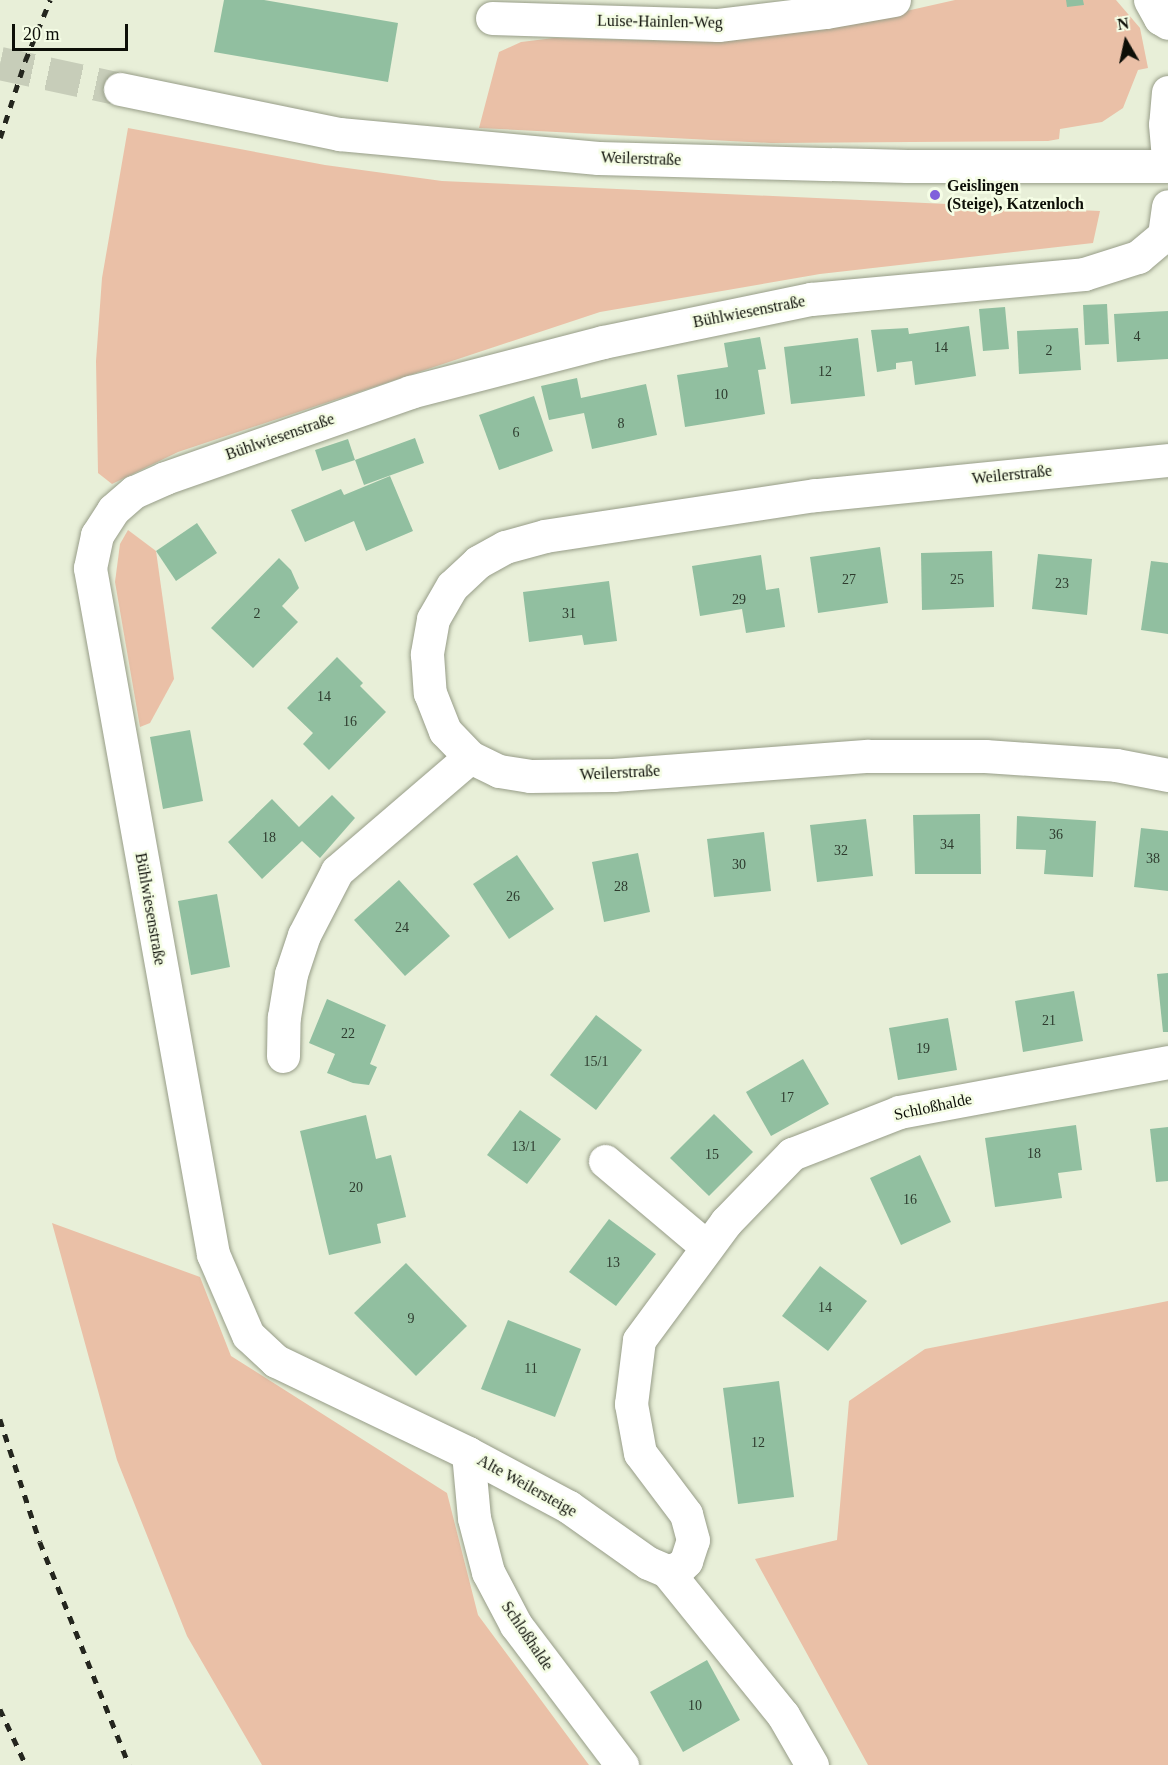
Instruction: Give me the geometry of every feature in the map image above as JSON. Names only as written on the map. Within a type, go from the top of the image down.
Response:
[{"type":"street","name":"Luise-Hainlen-Weg","points":[[492,18],[718,25],[826,6],[894,0]]},
{"type":"street","points":[[1150,0],[1160,18],[1168,23]]},
{"type":"street","name":"Weilerstraße","points":[[120,89],[339,134],[598,158],[907,166],[1168,166]]},
{"type":"street","points":[[1168,92],[1165,124],[1168,159]]},
{"type":"street","name":"Bühlwiesenstraße","points":[[213,1254],[90,568],[97,534],[113,510],[134,492],[165,478],[400,396],[603,342],[811,300],[1084,274],[1138,257],[1164,235],[1168,206]]},
{"type":"street","name":"Weilerstraße","points":[[1168,460],[815,495],[545,536],[505,547],[478,562],[452,586],[433,619],[427,654],[430,693],[445,731],[470,757],[499,771],[530,776],[613,775],[868,756],[996,757],[1116,765],[1168,775]]},
{"type":"street","points":[[283,1056],[284,1017],[291,974],[304,935],[337,871],[470,757]]},
{"type":"street","name":"Schloßhalde","points":[[667,1571],[679,1568],[686,1561],[691,1551],[692,1533],[686,1514],[640,1453],[631,1404],[639,1340],[726,1222],[792,1154],[899,1112],[1168,1062]]},
{"type":"street","points":[[605,1161],[707,1247]]},
{"type":"street","name":"Alte Weilersteige","points":[[213,1254],[248,1335],[276,1361],[468,1453],[569,1507],[648,1563],[667,1571],[783,1716],[812,1765]]},
{"type":"street","name":"Schloßhalde","points":[[468,1453],[474,1518],[488,1572],[516,1625],[622,1765]]},
{"type":"shaded area","points":[[955,0],[1116,0],[1140,28],[1148,68],[1138,70],[1123,108],[1102,122],[1060,129],[1059,139],[1048,141],[771,143],[479,128],[499,52],[521,42],[554,38],[678,41],[822,30]]},
{"type":"shaded area","points":[[128,128],[325,165],[442,181],[1100,211],[1093,243],[820,274],[600,312],[178,452],[112,484],[98,473],[96,361],[102,278]]},
{"type":"shaded area","points":[[128,530],[156,551],[174,679],[150,723],[140,727],[115,582],[120,544]]},
{"type":"shaded area","points":[[52,1223],[200,1277],[231,1356],[447,1493],[478,1615],[589,1765],[262,1765],[187,1636],[117,1460]]},
{"type":"shaded area","points":[[1168,1301],[1168,1765],[868,1765],[755,1559],[837,1540],[849,1401],[925,1349]]},
{"type":"building","points":[[224,0],[264,0],[398,23],[388,82],[214,52]]},
{"type":"building","points":[[1066,0],[1083,0],[1084,5],[1067,7]]},
{"type":"building","points":[[1107,304],[1109,344],[1085,345],[1083,305]]},
{"type":"building","points":[[1005,307],[1009,349],[983,351],[979,309]]},
{"type":"building","points":[[1168,311],[1168,359],[1117,362],[1114,314]]},
{"type":"building","points":[[969,326],[976,376],[915,385],[912,361],[896,363],[896,369],[877,372],[871,330],[908,328],[909,334]]},
{"type":"building","points":[[1078,328],[1081,370],[1019,374],[1017,331]]},
{"type":"building","points":[[760,337],[766,369],[758,370],[765,414],[685,427],[677,375],[728,367],[724,343]]},
{"type":"building","points":[[858,338],[865,396],[791,404],[784,347]]},
{"type":"building","points":[[577,378],[581,398],[646,384],[657,435],[592,449],[584,413],[549,420],[541,386]]},
{"type":"building","points":[[534,396],[553,451],[499,470],[479,415]]},
{"type":"building","points":[[415,438],[424,463],[364,485],[355,460]]},
{"type":"building","points":[[348,439],[355,460],[322,471],[315,450]]},
{"type":"building","points":[[390,476],[413,531],[366,551],[354,521],[305,542],[291,510],[341,489],[344,495]]},
{"type":"building","points":[[197,523],[217,553],[176,581],[156,551]]},
{"type":"building","points":[[880,547],[888,603],[818,613],[810,557]]},
{"type":"building","points":[[992,551],[994,607],[922,610],[921,553]]},
{"type":"building","points":[[1038,554],[1092,559],[1087,615],[1032,609]]},
{"type":"building","points":[[761,555],[766,590],[779,588],[785,627],[746,633],[742,609],[700,616],[692,566]]},
{"type":"building","points":[[279,558],[291,570],[299,588],[282,606],[298,622],[253,668],[211,628]]},
{"type":"building","points":[[1151,561],[1168,563],[1168,634],[1141,630]]},
{"type":"building","points":[[609,581],[617,641],[584,645],[582,635],[529,642],[523,592]]},
{"type":"building","points":[[337,657],[363,683],[360,686],[386,712],[329,770],[303,744],[313,733],[287,708]]},
{"type":"building","points":[[190,730],[203,801],[163,809],[150,737]]},
{"type":"building","points":[[332,795],[355,818],[320,858],[302,841],[262,879],[228,842],[272,799],[299,827]]},
{"type":"building","points":[[980,814],[981,874],[915,874],[913,815]]},
{"type":"building","points":[[1017,816],[1096,821],[1093,877],[1044,874],[1046,850],[1016,849]]},
{"type":"building","points":[[866,819],[873,876],[817,882],[810,825]]},
{"type":"building","points":[[1141,828],[1168,831],[1168,891],[1134,887]]},
{"type":"building","points":[[764,832],[771,891],[714,897],[707,839]]},
{"type":"building","points":[[638,853],[650,912],[604,922],[592,862]]},
{"type":"building","points":[[517,855],[554,909],[509,939],[473,884]]},
{"type":"building","points":[[399,880],[450,936],[405,976],[354,920]]},
{"type":"building","points":[[217,894],[230,967],[191,975],[178,901]]},
{"type":"building","points":[[1168,973],[1168,1032],[1163,1032],[1157,974]]},
{"type":"building","points":[[1074,991],[1083,1041],[1023,1052],[1015,1001]]},
{"type":"building","points":[[327,999],[386,1025],[370,1064],[377,1067],[369,1085],[353,1083],[327,1073],[335,1054],[309,1043]]},
{"type":"building","points":[[596,1015],[642,1050],[596,1110],[550,1075]]},
{"type":"building","points":[[948,1018],[957,1070],[898,1080],[889,1028]]},
{"type":"building","points":[[803,1059],[829,1104],[771,1136],[746,1092]]},
{"type":"building","points":[[520,1110],[561,1139],[527,1184],[487,1155]]},
{"type":"building","points":[[714,1114],[753,1152],[709,1196],[670,1158]]},
{"type":"building","points":[[366,1115],[376,1159],[391,1155],[406,1217],[377,1224],[381,1243],[329,1255],[300,1131]]},
{"type":"building","points":[[1076,1125],[1082,1170],[1058,1173],[1062,1198],[995,1207],[985,1138]]},
{"type":"building","points":[[1168,1127],[1168,1181],[1156,1182],[1150,1129]]},
{"type":"building","points":[[920,1155],[951,1222],[901,1245],[870,1178]]},
{"type":"building","points":[[609,1219],[656,1254],[616,1306],[569,1272]]},
{"type":"building","points":[[406,1263],[467,1326],[416,1376],[354,1313]]},
{"type":"building","points":[[820,1266],[867,1301],[828,1351],[782,1316]]},
{"type":"building","points":[[508,1320],[581,1349],[555,1417],[481,1389]]},
{"type":"building","points":[[779,1381],[794,1497],[738,1504],[723,1388]]},
{"type":"building","points":[[707,1660],[740,1720],[683,1752],[650,1692]]},
{"type":"tunnel","points":[[0,63],[120,89]]},
{"type":"railway","points":[[0,138],[25,61],[50,0]]},
{"type":"railway","points":[[0,1419],[40,1542],[129,1765]]},
{"type":"railway","points":[[0,1709],[26,1765]]},
{"type":"place","name":"Geislingen (Steige), Katzenloch","points":[[935,195]]}]
